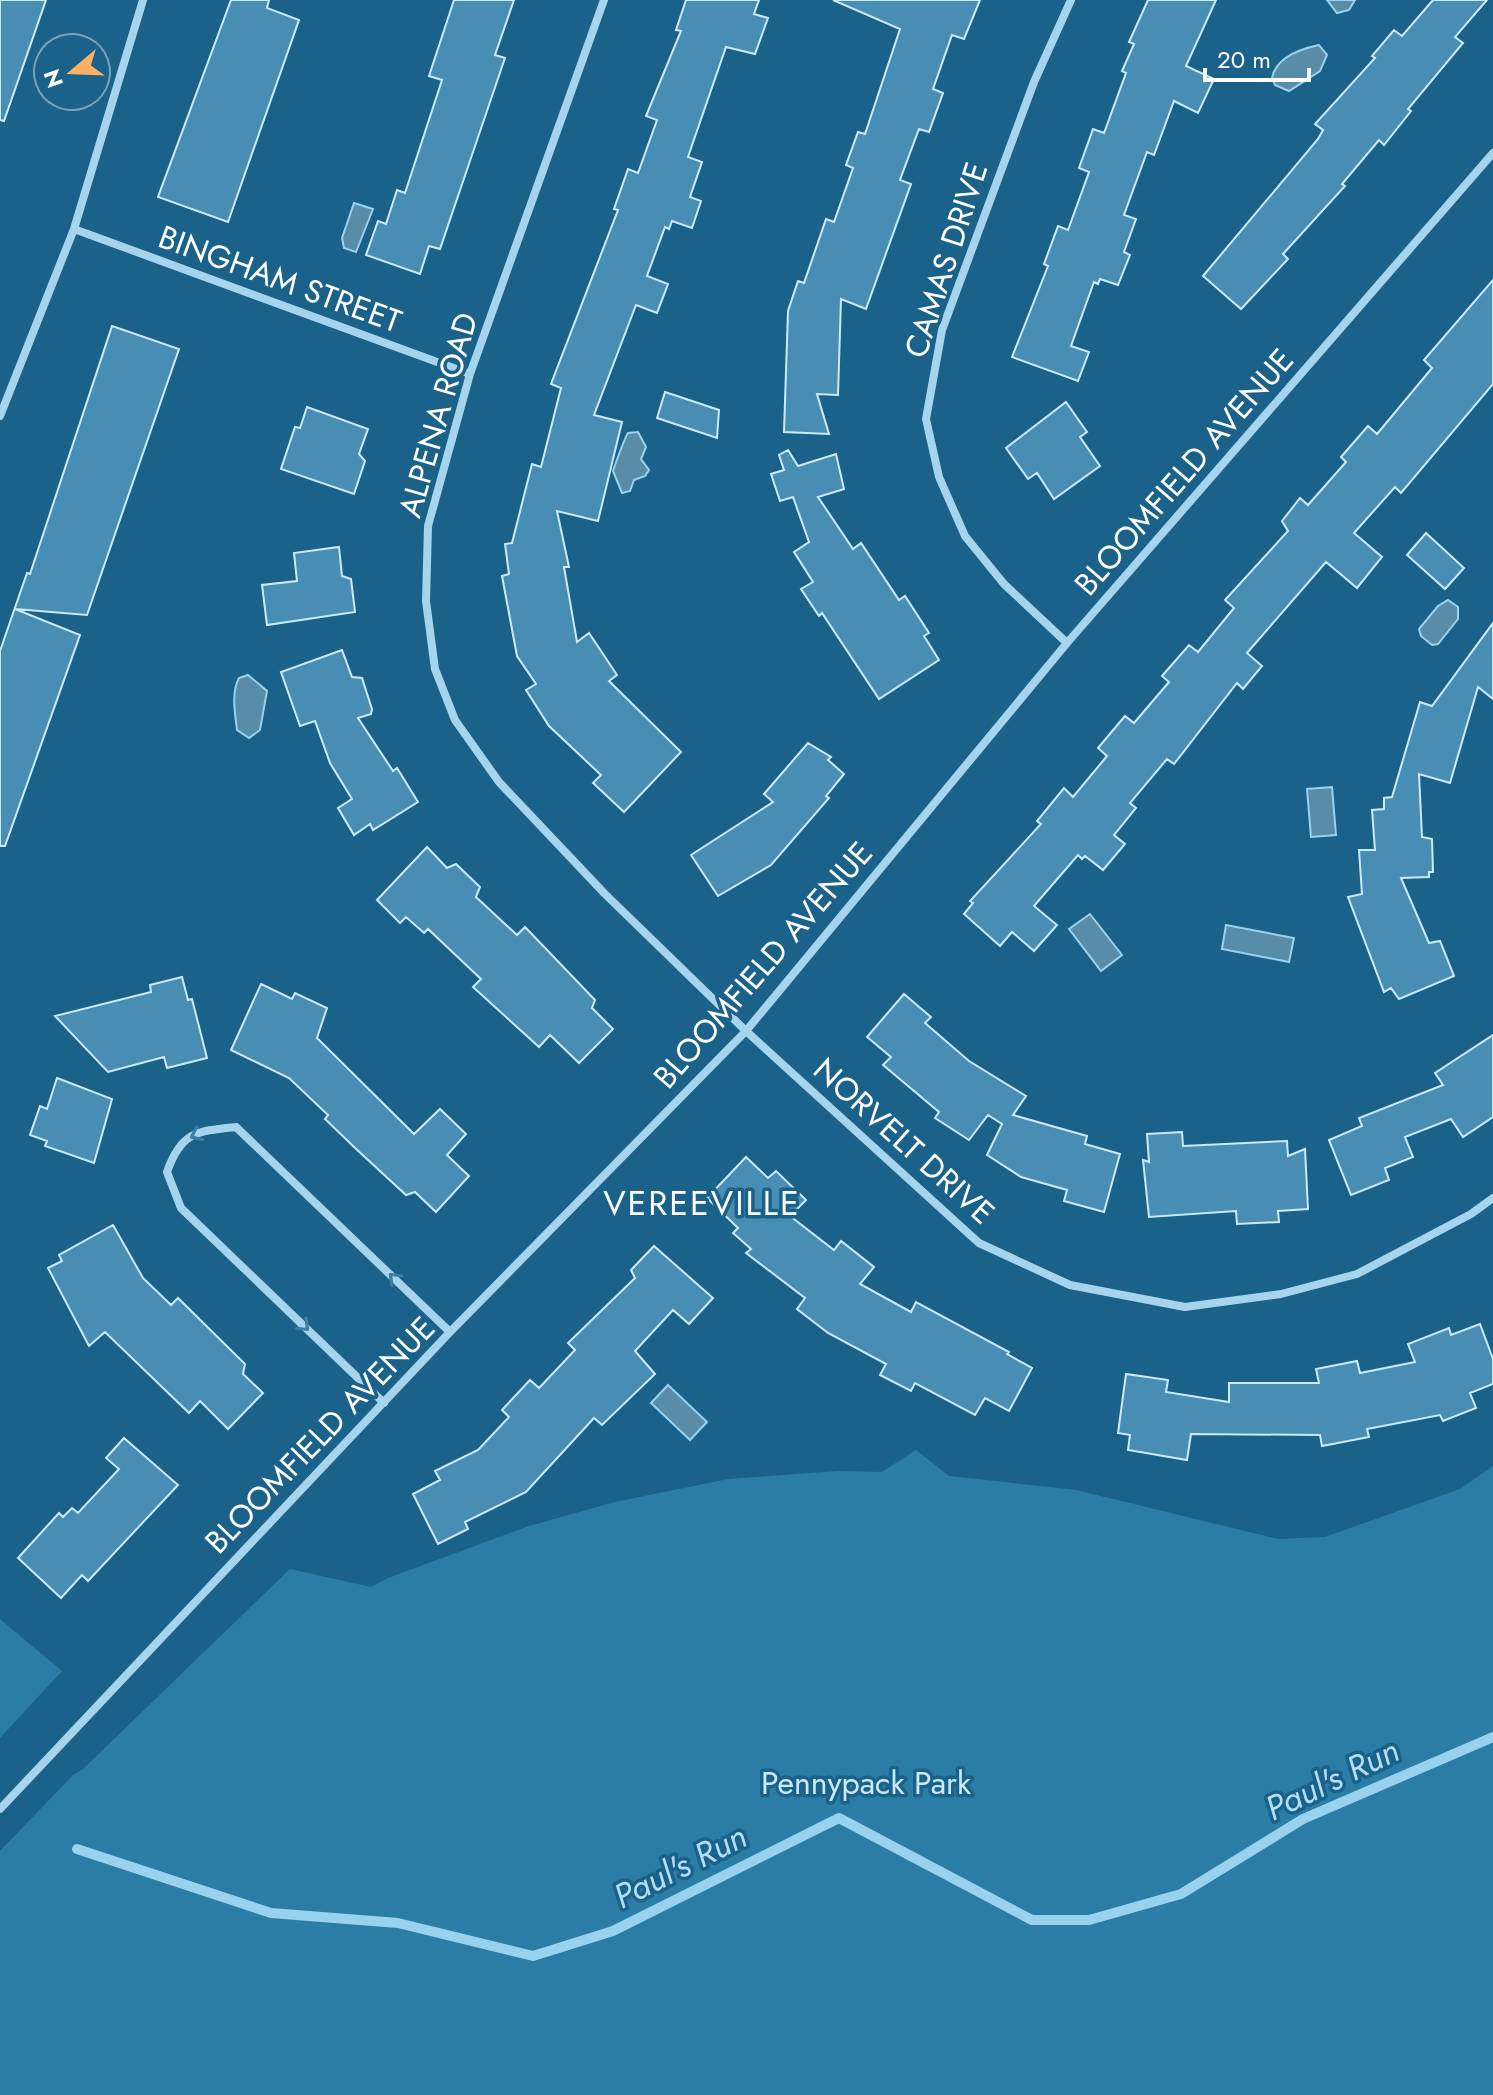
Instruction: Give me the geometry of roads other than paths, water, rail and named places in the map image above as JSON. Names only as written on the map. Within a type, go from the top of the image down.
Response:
[{"type":"street","points":[[0,416],[74,229],[143,0]]},
{"type":"street","name":"ALPENA ROAD","points":[[604,0],[470,374],[428,526],[426,601],[435,669],[455,720],[499,782],[605,894],[746,1031]]},
{"type":"street","name":"CAMAS DRIVE","points":[[1067,643],[1004,584],[965,536],[939,477],[926,419],[942,330],[1034,82],[1071,0]]},
{"type":"street","name":"BLOOMFIELD AVENUE","points":[[0,1809],[450,1332],[746,1031],[1067,643],[1493,153]]},
{"type":"street","name":"BINGHAM STREET","points":[[74,229],[470,374]]},
{"type":"street","name":"NORVELT DRIVE","points":[[746,1031],[979,1243],[1070,1285],[1185,1307],[1281,1294],[1357,1274],[1471,1214],[1493,1198]]},
{"type":"street","points":[[384,1403],[181,1208],[167,1172],[176,1146],[200,1130],[236,1127],[450,1332]]},
{"type":"waterway","name":"Paul's Run","points":[[77,1849],[271,1913],[398,1923],[533,1956],[613,1931],[839,1818],[1032,1920],[1089,1920],[1181,1894],[1303,1819],[1493,1737]]},
{"type":"district","name":"VEREEVILLE","points":[[702,1203]]},
{"type":"park label","name":"Pennypack Park","points":[[866,1783]]}]
